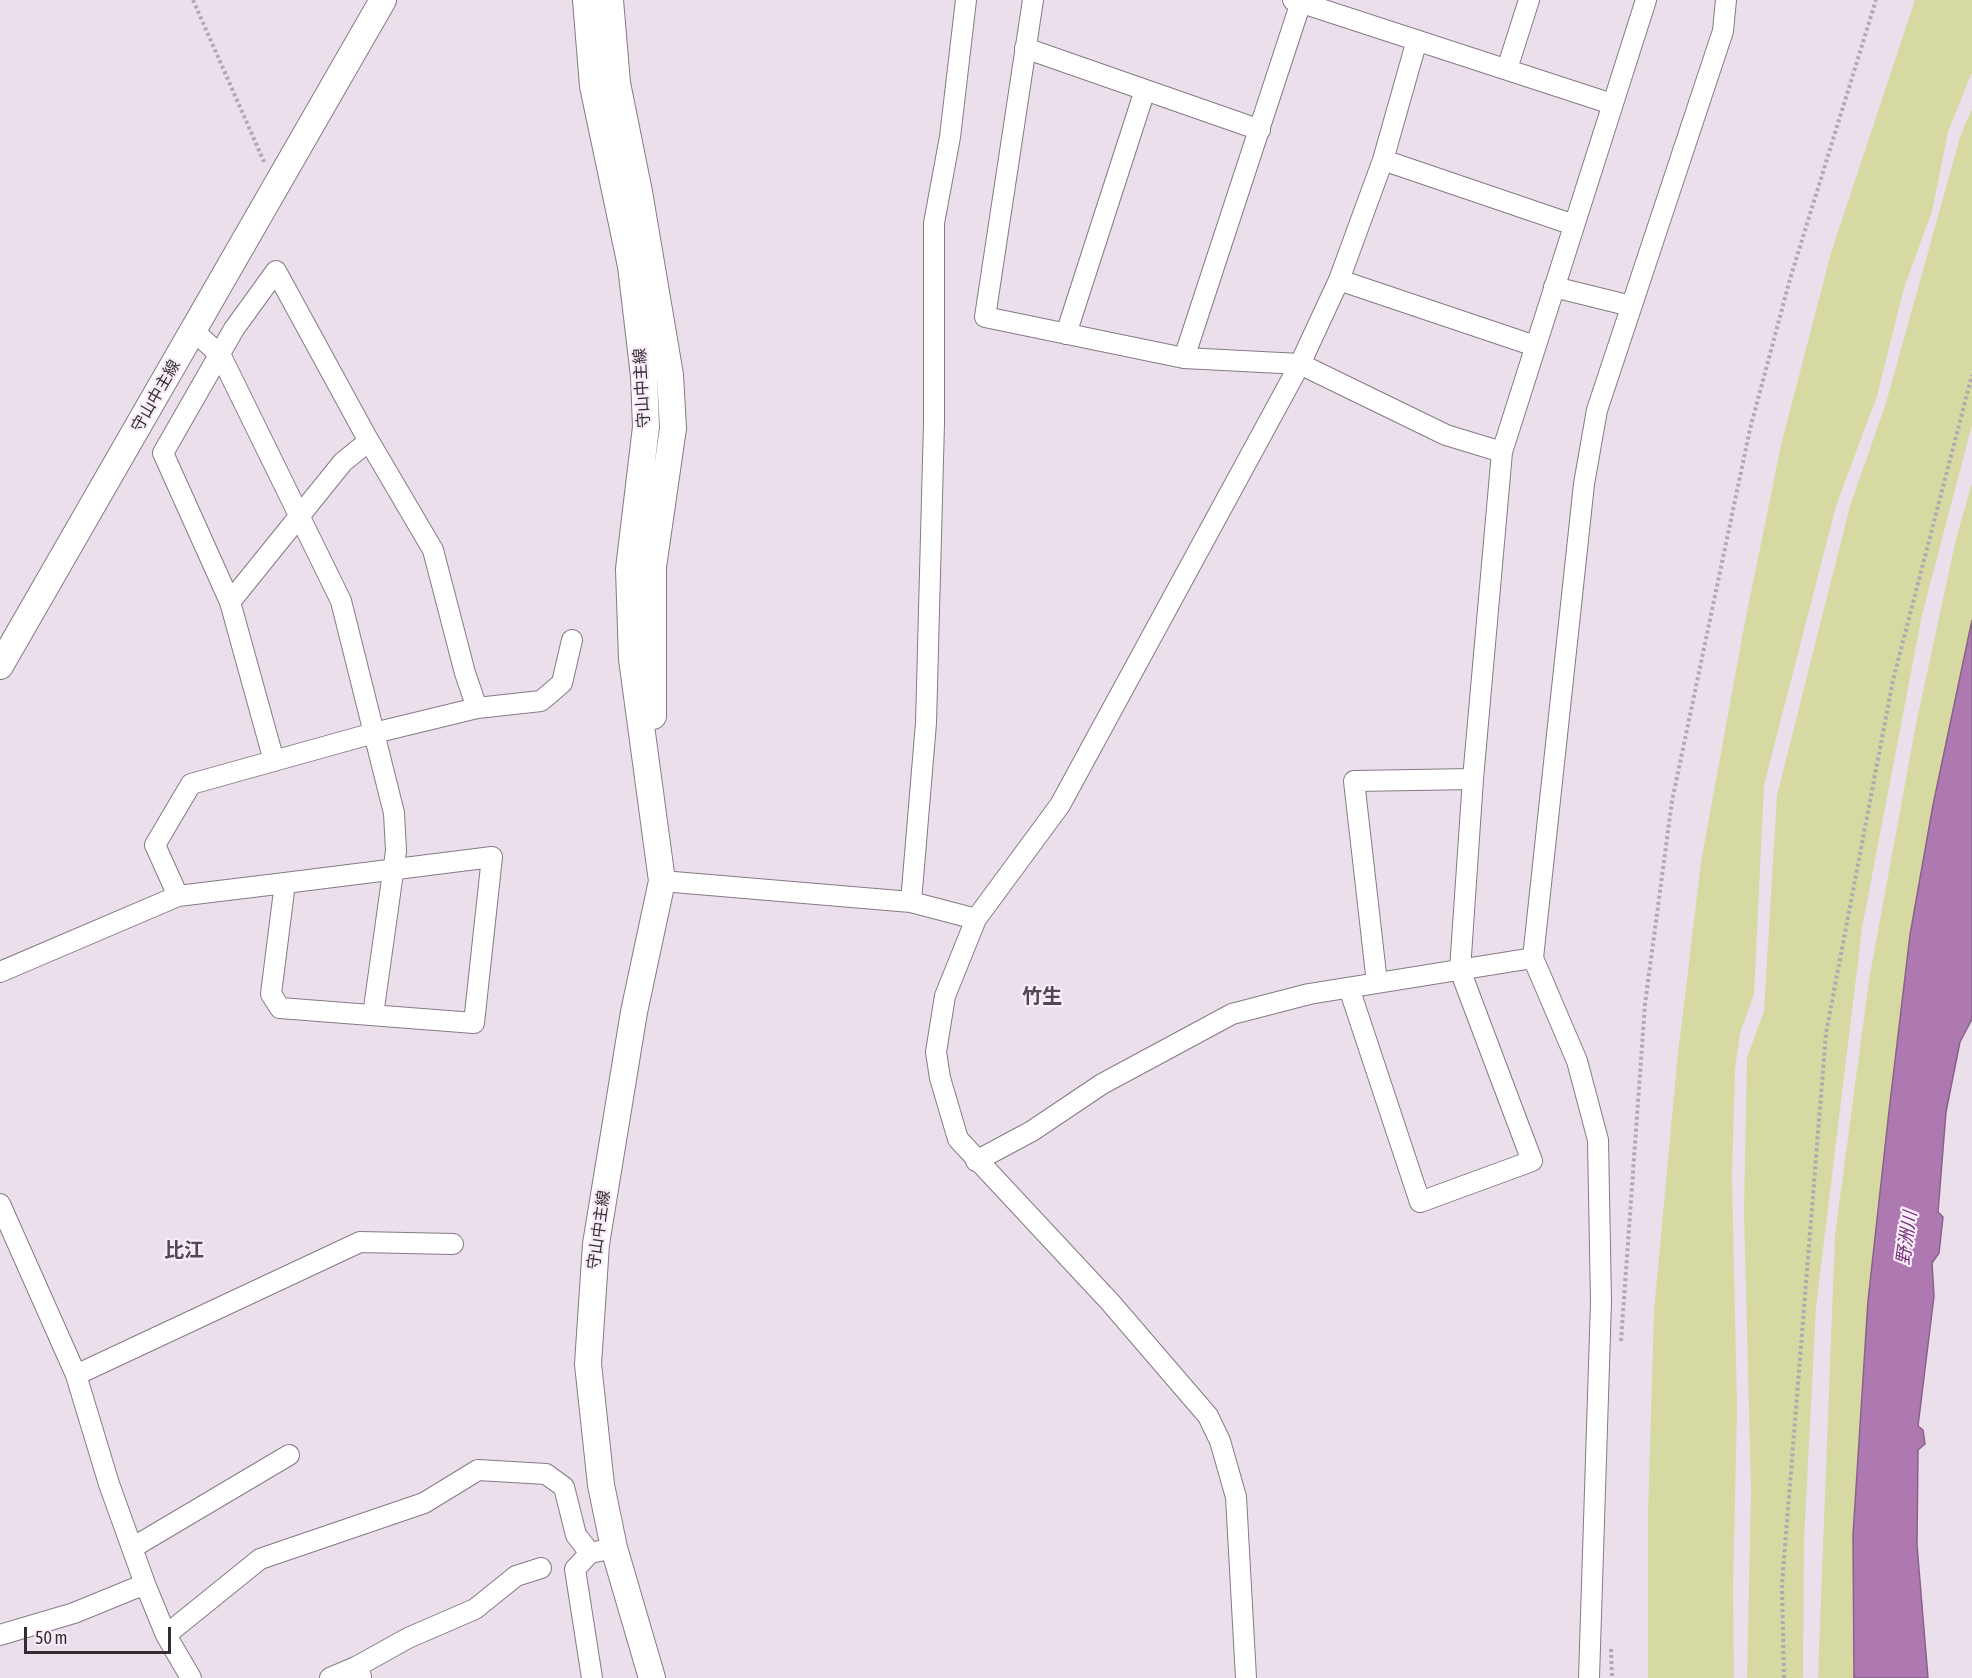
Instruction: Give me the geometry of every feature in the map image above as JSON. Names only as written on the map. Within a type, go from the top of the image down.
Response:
[{"type":"main road","name":"守山中主線","points":[[0,666],[383,0]]},
{"type":"main road","name":"守山中主線","points":[[586,0],[593,86],[631,266],[644,376],[646,427],[629,569],[632,659],[662,880],[634,1012],[596,1244],[590,1303],[588,1364],[601,1485],[602,1550],[652,1678]]},
{"type":"main road","name":"守山中主線","points":[[610,0],[617,83],[639,192],[670,375],[673,428],[653,567],[654,657],[650,780]]},
{"type":"street","points":[[911,902],[926,723],[934,423],[934,223],[950,137],[966,0]]},
{"type":"street","points":[[1032,0],[985,317],[1184,358],[1300,363],[1446,435],[1502,452]]},
{"type":"street","points":[[1507,69],[1529,0]]},
{"type":"street","points":[[1349,988],[1420,1202],[1532,1161],[1460,970],[1473,779],[1502,452],[1646,0]]},
{"type":"street","points":[[1589,1678],[1600,1314],[1598,1140],[1577,1061],[1533,958],[1584,484],[1597,410],[1723,31],[1726,0]]},
{"type":"street","points":[[1184,358],[1260,130],[1297,1],[1612,104]]},
{"type":"street","points":[[1246,1678],[1236,1497],[1220,1441],[1208,1416],[1110,1302],[976,1161],[958,1139],[940,1078],[936,1052],[945,996],[976,919],[1060,805],[1300,363],[1339,280],[1383,160],[1417,40]]},
{"type":"street","points":[[1025,48],[1260,130]]},
{"type":"street","points":[[1066,334],[1145,90]]},
{"type":"street","points":[[1383,160],[1574,225]]},
{"type":"street","points":[[274,761],[230,602],[164,453],[221,356],[234,329],[276,271],[369,441],[433,550],[465,673],[477,708]]},
{"type":"street","points":[[1339,280],[1535,346]]},
{"type":"street","points":[[1554,286],[1631,306]]},
{"type":"street","points":[[194,331],[221,356],[341,601],[394,813],[396,851],[373,1016]]},
{"type":"street","points":[[230,602],[343,462],[369,441]]},
{"type":"street","points":[[178,896],[155,845],[191,784],[374,733],[477,708],[541,701],[562,683],[572,640]]},
{"type":"street","points":[[1377,983],[1354,781],[1473,779]]},
{"type":"street","points":[[0,972],[178,896],[492,856],[474,1023],[280,1008],[271,994],[285,883]]},
{"type":"street","points":[[662,880],[911,902],[976,919]]},
{"type":"street","points":[[976,1161],[1032,1131],[1102,1084],[1232,1014],[1309,994],[1533,958]]},
{"type":"street","points":[[0,1204],[76,1375],[145,1584],[166,1635],[191,1678]]},
{"type":"street","points":[[76,1375],[360,1242],[453,1244]]},
{"type":"street","points":[[132,1548],[289,1455]]},
{"type":"street","points":[[166,1635],[260,1558],[424,1503],[478,1470],[546,1474],[564,1487],[576,1534],[602,1550],[575,1569],[592,1678]]},
{"type":"street","points":[[330,1678],[359,1672],[408,1638],[475,1609],[516,1576],[541,1568]]},
{"type":"street","points":[[0,1635],[74,1613],[145,1584]]},
{"type":"path","points":[[193,0],[275,188]]},
{"type":"path","points":[[1621,1343],[1645,1004],[1672,801],[1750,429],[1790,279],[1876,0]]},
{"type":"path","points":[[1784,1678],[1782,1584],[1826,1033],[1893,680],[1972,375]]},
{"type":"path","points":[[1611,1644],[1612,1678]]},
{"type":"green space","points":[[1915,0],[1972,0],[1972,72],[1948,132],[1932,211],[1904,288],[1877,396],[1836,506],[1764,785],[1754,994],[1740,1033],[1735,1070],[1732,1176],[1737,1408],[1733,1591],[1734,1678],[1648,1678],[1648,1515],[1654,1311],[1677,1063],[1701,862],[1744,627],[1781,445],[1831,253]]},
{"type":"green space","points":[[1972,109],[1972,425],[1922,615],[1862,928],[1816,1307],[1804,1541],[1803,1678],[1747,1678],[1751,1491],[1744,1211],[1747,1057],[1764,1011],[1777,795],[1850,506],[1886,403],[1961,134]]},
{"type":"green space","points":[[1972,483],[1972,620],[1933,805],[1910,935],[1868,1301],[1853,1535],[1854,1678],[1818,1678],[1835,1235],[1869,980],[1916,724],[1956,539]]},
{"type":"water","name":"野洲川","points":[[1972,620],[1972,1019],[1960,1042],[1946,1112],[1938,1212],[1943,1217],[1939,1253],[1932,1263],[1934,1296],[1918,1426],[1923,1430],[1925,1444],[1918,1450],[1917,1545],[1928,1678],[1854,1678],[1853,1535],[1868,1301],[1889,1111],[1910,935],[1933,805]]},
{"type":"district","name":"竹生","points":[[1042,997]]},
{"type":"district","name":"比江","points":[[184,1251]]}]
